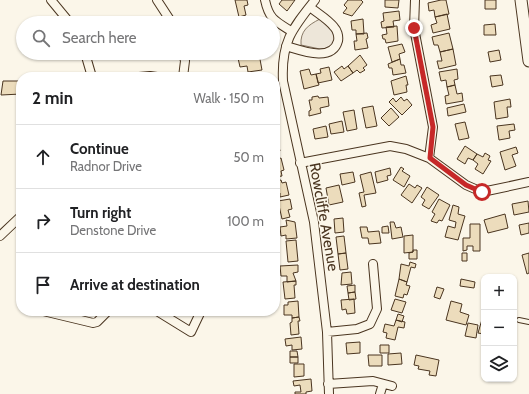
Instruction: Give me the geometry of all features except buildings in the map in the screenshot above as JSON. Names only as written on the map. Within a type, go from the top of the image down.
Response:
[{"type":"street","points":[[51,0],[64,16]]},
{"type":"street","points":[[157,0],[167,16]]},
{"type":"street","points":[[265,0],[270,16]]},
{"type":"street","name":"Rowcliffe Avenue","points":[[315,0],[291,31],[282,62],[283,81],[314,222],[327,332],[329,394]]},
{"type":"street","points":[[415,0],[414,28],[433,127],[430,158]]},
{"type":"street","points":[[523,6],[529,61]]},
{"type":"street","points":[[286,46],[322,53],[332,51],[336,46],[338,37],[334,26],[310,7]]},
{"type":"street","points":[[280,24],[291,31]]},
{"type":"street","points":[[87,60],[91,72]]},
{"type":"street","points":[[184,72],[185,60]]},
{"type":"street","points":[[300,163],[390,146],[406,149],[430,158],[466,185],[482,192],[529,182]]},
{"type":"street","points":[[0,236],[16,221]]},
{"type":"street","points":[[327,332],[357,329],[370,324],[377,309],[373,264]]},
{"type":"street","points":[[64,316],[93,323],[97,322],[103,316]]},
{"type":"street","points":[[165,316],[191,332],[199,316]]},
{"type":"street","points":[[328,384],[355,381],[392,386]]},
{"type":"street","points":[[380,394],[383,384]]},
{"type":"lane","points":[[519,320],[529,322]]},
{"type":"shaded area","points":[[320,19],[330,27],[336,38],[330,48],[320,49],[301,45],[303,32]]},
{"type":"route","points":[[414,28],[433,127],[433,140],[430,158],[466,185],[482,192]]}]
